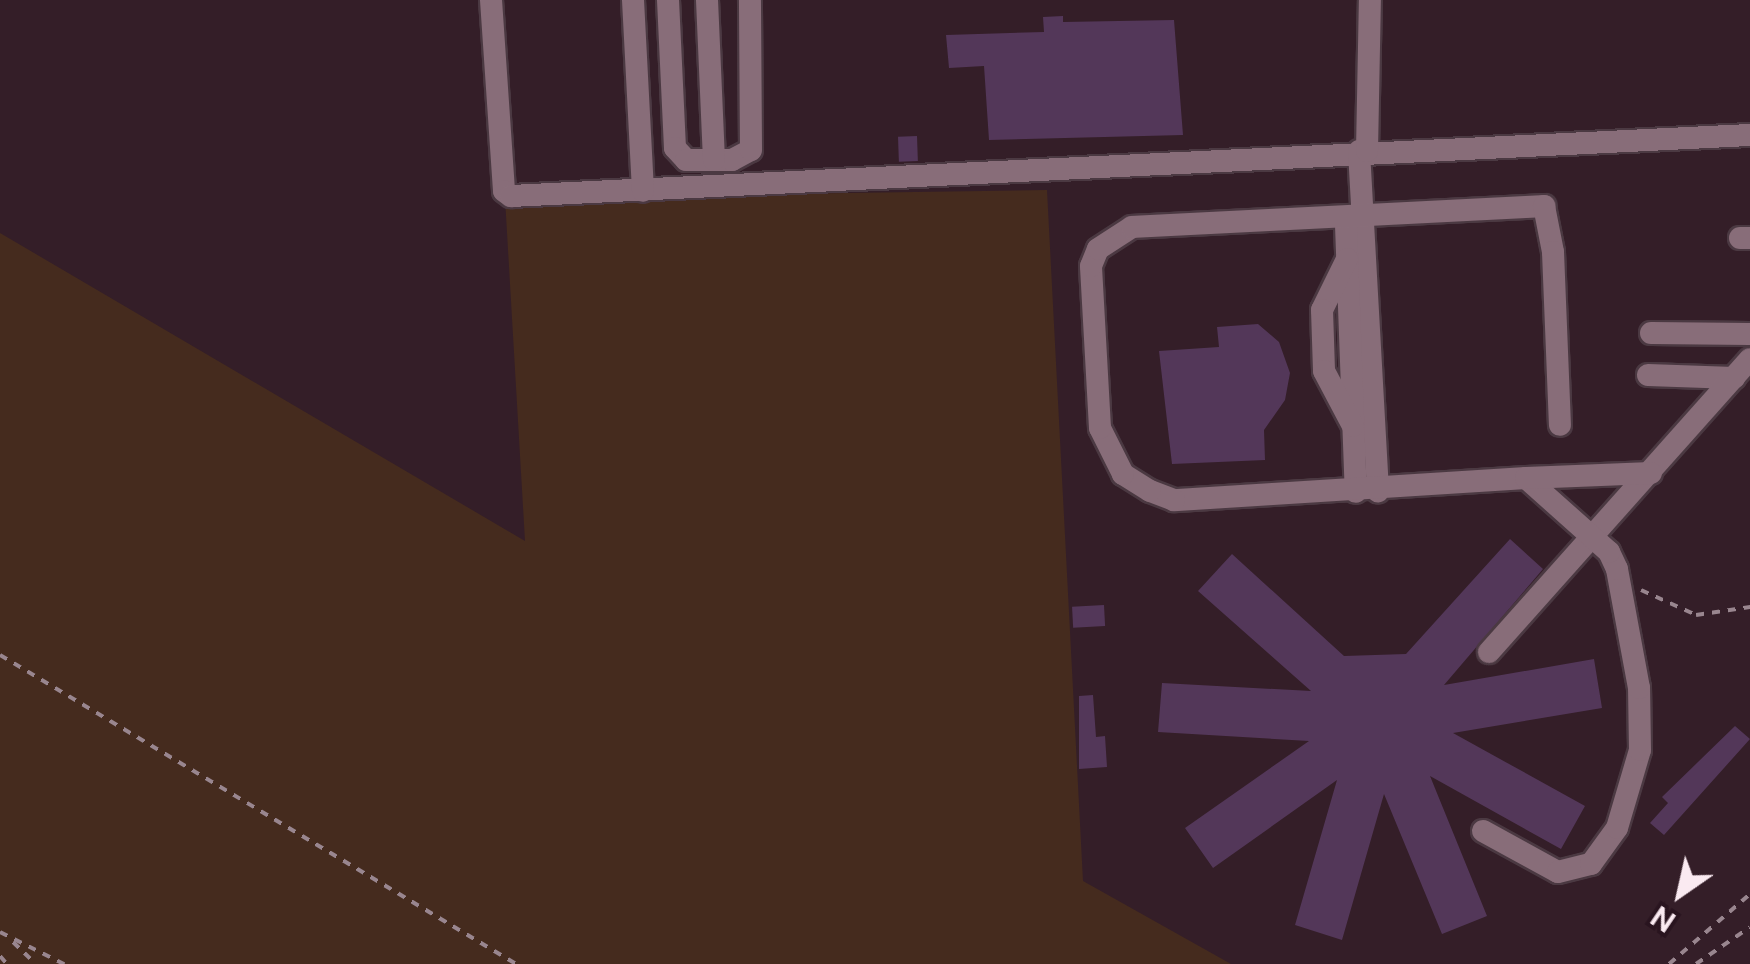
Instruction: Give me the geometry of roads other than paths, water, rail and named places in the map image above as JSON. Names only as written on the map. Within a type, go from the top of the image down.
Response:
[{"type":"lane","points":[[491,0],[505,193],[977,178],[1357,151],[1750,135]]},
{"type":"lane","points":[[633,0],[644,190]]},
{"type":"lane","points":[[668,0],[676,148],[686,160],[744,155],[754,140],[750,0]]},
{"type":"lane","points":[[707,0],[714,160]]},
{"type":"lane","points":[[1364,432],[1347,259],[1370,0]]},
{"type":"lane","points":[[1560,425],[1547,208],[1132,227],[1112,234],[1092,266],[1100,428],[1124,474],[1174,500],[1652,473]]},
{"type":"lane","points":[[1353,216],[1367,491]]},
{"type":"lane","points":[[1652,333],[1750,334]]},
{"type":"lane","points":[[1488,652],[1596,538],[1750,360]]},
{"type":"lane","points":[[1648,375],[1734,378]]},
{"type":"lane","points":[[1483,830],[1558,872],[1592,864],[1604,852],[1631,791],[1640,750],[1638,688],[1619,580],[1609,552],[1526,478]]}]
